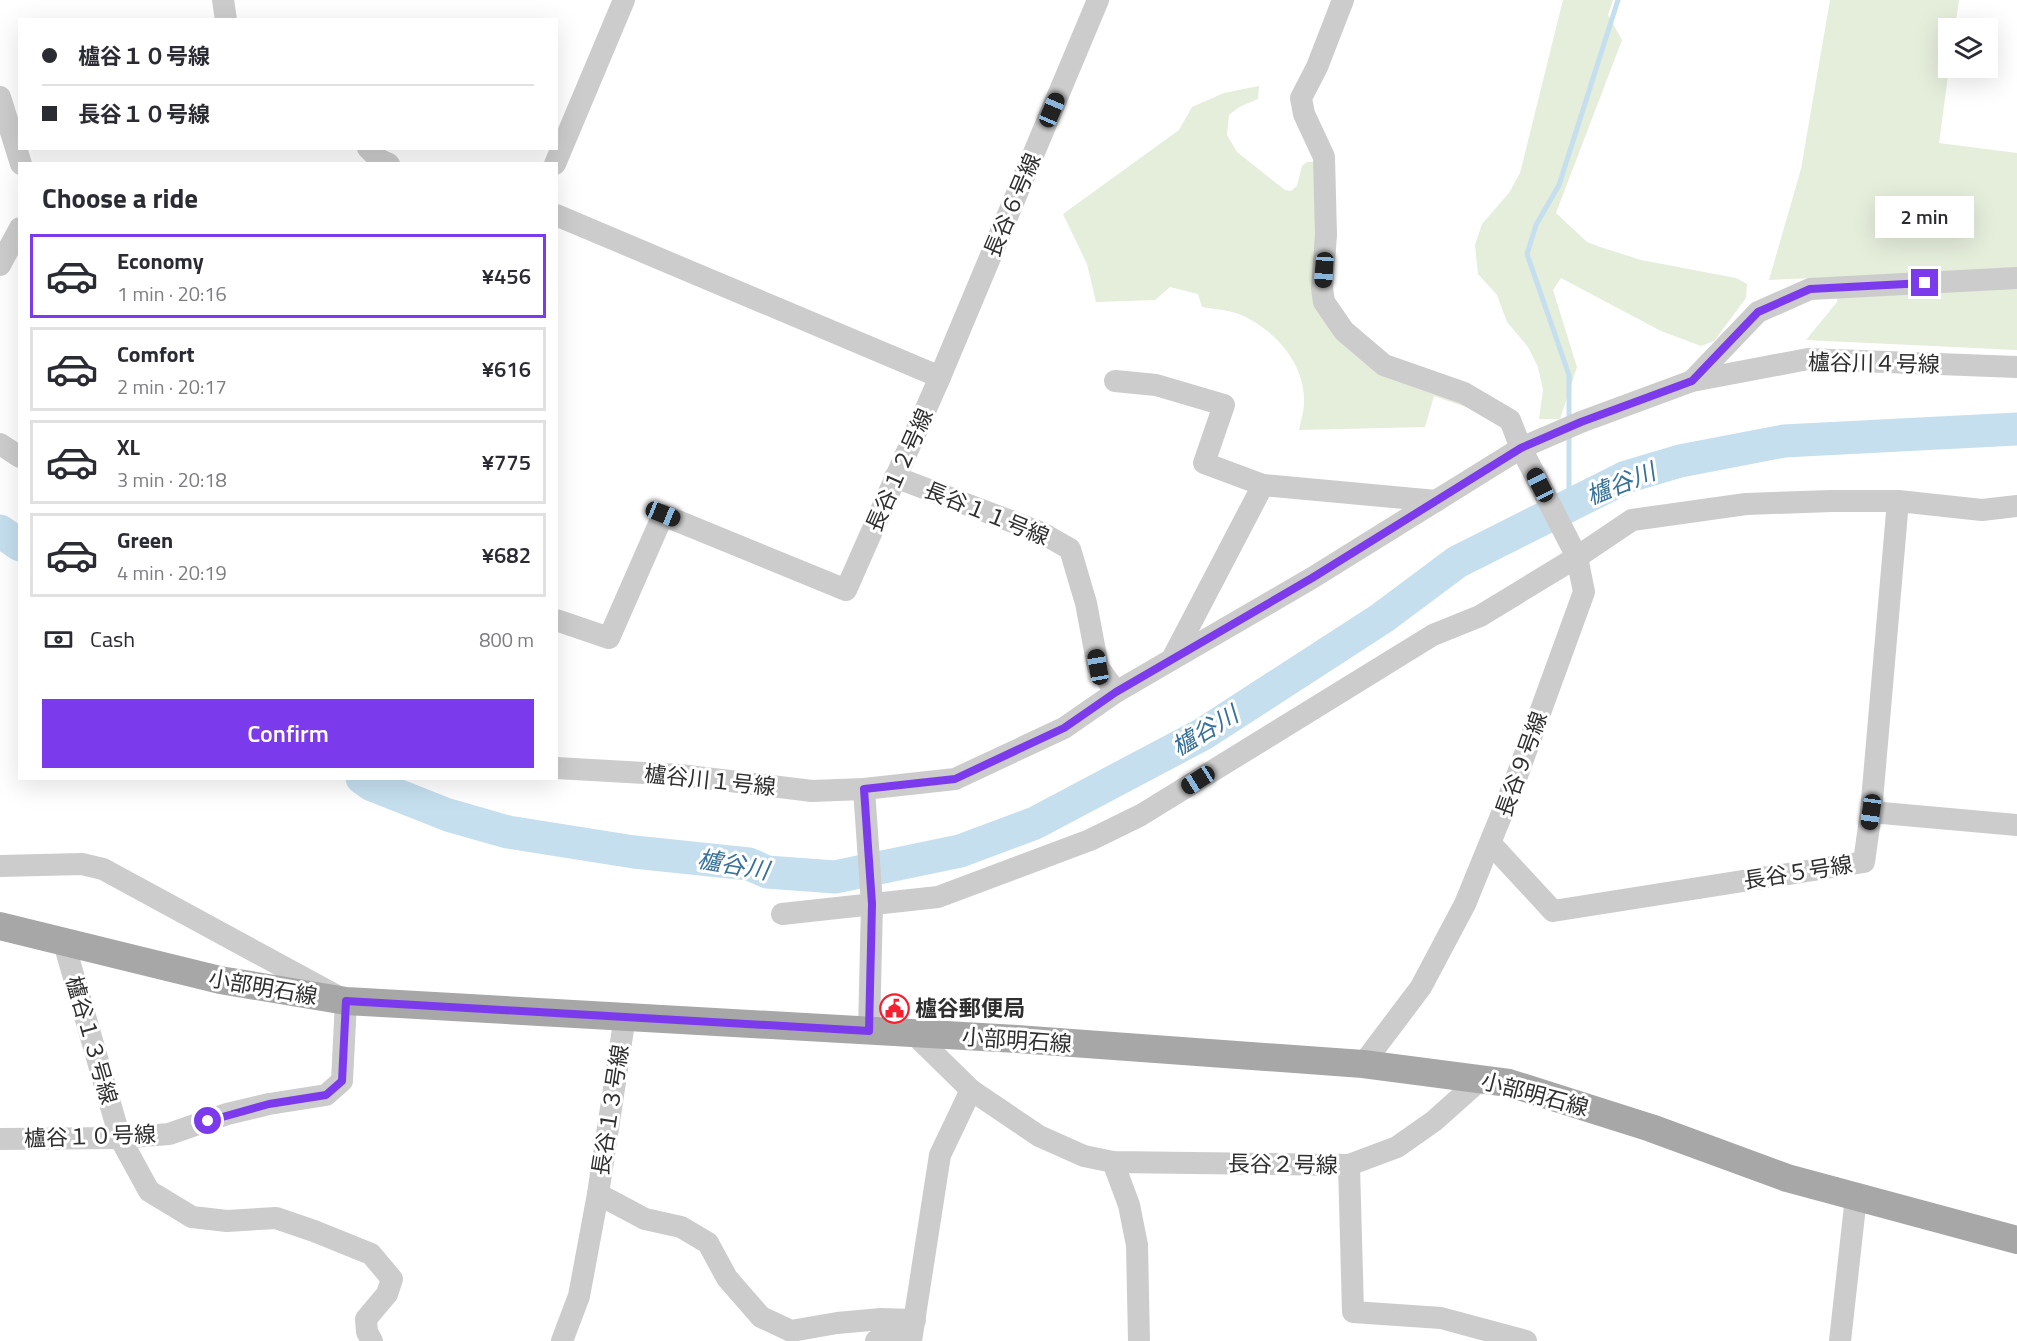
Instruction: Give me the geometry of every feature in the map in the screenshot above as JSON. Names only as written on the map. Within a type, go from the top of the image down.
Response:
[{"type":"main road","name":"小部明石線","points":[[0,927],[220,980],[346,1001],[913,1033],[1363,1064],[1509,1083],[1651,1128],[1787,1178],[2017,1240]]},
{"type":"street","points":[[223,0],[226,18]]},
{"type":"street","points":[[556,162],[624,0]]},
{"type":"street","name":"長谷６号線","points":[[940,376],[1098,0]]},
{"type":"street","name":"長谷９号線","points":[[1343,0],[1317,66],[1301,98],[1304,114],[1323,157],[1326,211],[1322,288],[1324,302],[1344,331],[1384,365],[1464,393],[1510,420],[1521,448],[1577,557],[1584,592],[1514,784],[1466,904],[1421,987],[1363,1064]]},
{"type":"street","points":[[16,140],[0,98],[18,89]]},
{"type":"street","points":[[370,150],[384,162]]},
{"type":"street","points":[[558,216],[940,376]]},
{"type":"street","points":[[0,265],[18,232]]},
{"type":"street","points":[[1692,381],[1758,312],[1810,289],[2017,278]]},
{"type":"street","name":"櫨谷川４号線","points":[[864,789],[955,779],[1064,728],[1116,692],[1312,578],[1521,448],[1581,422],[1692,381],[1808,359],[2017,367]]},
{"type":"street","name":"長谷１２号線","points":[[558,621],[609,638],[663,514],[846,590],[940,376]]},
{"type":"street","points":[[1115,381],[1156,385],[1224,405],[1204,464],[1263,485],[1436,501]]},
{"type":"street","points":[[0,444],[18,457]]},
{"type":"street","name":"長谷１１号線","points":[[895,477],[1042,532],[1070,549],[1086,603],[1098,667],[1116,692]]},
{"type":"street","points":[[1172,660],[1263,485]]},
{"type":"street","points":[[782,914],[938,897],[1090,840],[1141,816],[1433,635],[1480,616],[1577,557],[1632,520],[1746,504],[1898,501],[1982,510],[2017,506]]},
{"type":"street","name":"長谷５号線","points":[[1491,844],[1553,911],[1864,862],[1871,812],[1898,501]]},
{"type":"street","name":"櫨谷川１号線","points":[[558,768],[680,775],[812,791],[864,789]]},
{"type":"street","points":[[864,789],[872,904],[869,1031]]},
{"type":"street","points":[[1871,812],[2017,825]]},
{"type":"street","points":[[0,866],[82,864],[103,869],[346,1001]]},
{"type":"street","name":"櫨谷１３号線","points":[[64,943],[120,1138],[149,1191],[192,1217],[227,1221],[276,1218],[371,1254],[392,1279],[387,1294],[366,1319],[367,1332],[372,1341]]},
{"type":"street","name":"櫨谷１０号線","points":[[0,1139],[120,1138],[169,1134],[269,1104],[326,1095],[342,1081],[346,1001]]},
{"type":"street","name":"長谷１３号線","points":[[625,1016],[598,1194],[645,1219],[681,1227],[708,1243],[727,1278],[761,1317],[791,1331],[837,1323],[881,1319],[913,1331]]},
{"type":"street","name":"長谷２号線","points":[[913,1033],[971,1090],[1039,1136],[1084,1155],[1113,1162],[1349,1165],[1353,1312],[1441,1318],[1526,1341]]},
{"type":"street","points":[[1349,1165],[1397,1148],[1434,1121],[1480,1079]]},
{"type":"street","points":[[876,1341],[913,1331],[940,1155],[971,1090]]},
{"type":"street","points":[[1113,1162],[1129,1205],[1137,1245],[1139,1341]]},
{"type":"street","points":[[562,1341],[579,1296],[598,1194]]},
{"type":"street","points":[[1840,1341],[1856,1197]]},
{"type":"green space","points":[[1563,0],[1613,0],[1608,15],[1622,40],[1556,213],[1587,242],[1600,247],[1641,260],[1736,278],[1747,284],[1746,298],[1714,341],[1701,346],[1661,331],[1561,278],[1553,290],[1577,367],[1560,419],[1539,419],[1543,390],[1538,367],[1528,347],[1507,322],[1497,295],[1478,274],[1475,245],[1482,224],[1509,193],[1520,173]]},
{"type":"green space","points":[[1830,0],[1959,0],[1956,18],[1938,18],[1938,78],[1948,78],[1939,143],[2017,153],[2017,350],[1806,340],[1837,302],[1839,277],[1769,280],[1801,169]]},
{"type":"green space","points":[[1259,86],[1258,99],[1239,107],[1229,115],[1227,135],[1237,152],[1285,190],[1291,191],[1297,186],[1302,166],[1307,162],[1321,162],[1336,336],[1466,399],[1466,407],[1434,396],[1425,427],[1299,430],[1304,402],[1298,371],[1284,347],[1251,320],[1239,314],[1202,307],[1198,294],[1170,287],[1155,300],[1096,302],[1087,264],[1063,214],[1179,130],[1192,107],[1224,93]]},
{"type":"waterway","points":[[1569,422],[1569,375],[1527,254],[1536,225],[1559,185],[1618,0]]},
{"type":"waterway","name":"櫨谷川","points":[[365,780],[372,785],[448,815],[508,832],[634,852],[749,864],[767,872],[835,877],[960,851],[1035,823],[1203,734],[1382,618],[1457,562],[1626,477],[1680,461],[1784,441],[2017,429]]},
{"type":"waterway","points":[[1569,434],[1569,506]]},
{"type":"waterway","name":"櫨谷川","points":[[0,531],[18,544]]},
{"type":"place","name":"櫨谷郵便局","points":[[894,1008]]},
{"type":"route","points":[[208,1121],[269,1104],[326,1095],[342,1081],[346,1001],[869,1031],[872,904],[864,789],[955,779],[1064,728],[1116,692],[1312,578],[1521,448],[1581,422],[1692,381],[1758,312],[1810,289],[1925,283]]}]
